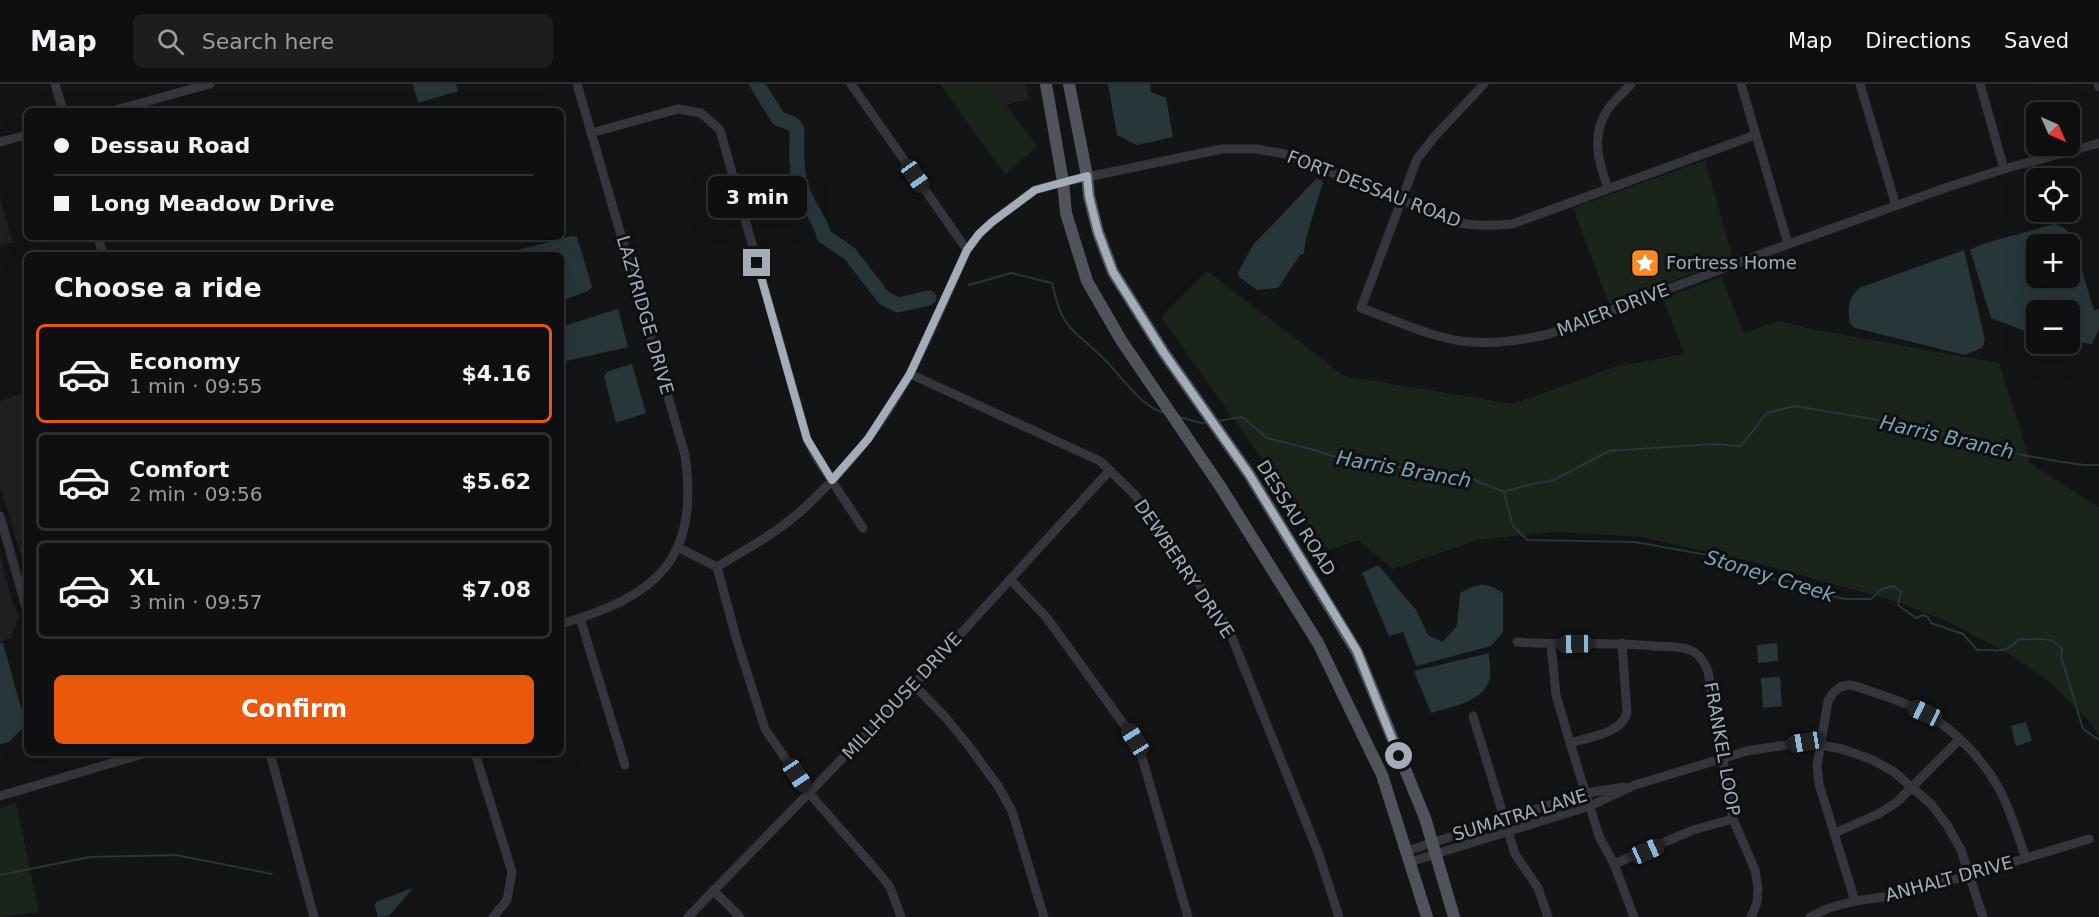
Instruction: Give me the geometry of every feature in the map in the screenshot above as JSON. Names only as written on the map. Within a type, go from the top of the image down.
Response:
[{"type":"main road","points":[[1046,84],[1066,213],[1086,279],[1121,340],[1220,486],[1318,643],[1382,775],[1427,917]]},
{"type":"main road","name":"DESSAU ROAD","points":[[1069,84],[1089,196],[1098,232],[1113,272],[1182,379],[1249,474],[1357,651],[1425,818],[1454,917]]},
{"type":"street","points":[[55,84],[62,108]]},
{"type":"street","points":[[123,108],[210,84]]},
{"type":"street","name":"LAZYRIDGE DRIVE","points":[[577,84],[685,455],[689,503],[679,548]]},
{"type":"street","points":[[851,84],[967,250]]},
{"type":"street","points":[[1401,199],[1417,159],[1435,136],[1484,84]]},
{"type":"street","points":[[1608,188],[1597,151],[1598,133],[1608,110],[1631,84]]},
{"type":"street","points":[[1741,84],[1788,244]]},
{"type":"street","points":[[1860,84],[1896,206]]},
{"type":"street","points":[[1980,84],[2004,169]]},
{"type":"street","points":[[591,134],[678,109],[701,113],[720,130],[807,439],[863,528]]},
{"type":"street","name":"FORT DESSAU ROAD","points":[[717,567],[772,533],[800,511],[832,480],[868,439],[910,374],[967,250],[992,222],[1035,190],[1087,176],[1222,149],[1256,149],[1285,154],[1459,223],[1493,226],[1512,224],[1755,135]]},
{"type":"street","points":[[0,142],[24,136]]},
{"type":"street","name":"MAIER DRIVE","points":[[1401,199],[1361,308],[1441,336],[1469,342],[1523,340],[1549,334],[1788,244],[2004,169],[2099,144]]},
{"type":"street","name":"DEWBERRY DRIVE","points":[[910,374],[1100,461],[1136,495],[1229,630],[1318,852],[1339,917]]},
{"type":"street","name":"MILLHOUSE DRIVE","points":[[688,917],[914,685],[1110,470]]},
{"type":"street","points":[[0,516],[24,600]]},
{"type":"street","points":[[564,623],[616,605],[636,595],[659,574],[679,548],[717,567],[737,641],[765,729],[809,793],[890,888],[901,917]]},
{"type":"street","points":[[1010,579],[1047,618],[1135,740],[1188,917]]},
{"type":"street","points":[[580,618],[625,765]]},
{"type":"street","name":"FRANKEL LOOP","points":[[1517,642],[1622,643],[1687,648],[1704,661],[1708,671],[1732,819],[1755,870],[1758,896],[1751,917]]},
{"type":"street","points":[[1570,743],[1615,728],[1625,720],[1627,713],[1622,643]]},
{"type":"street","points":[[1551,644],[1556,695],[1570,743],[1599,836],[1614,864],[1634,917]]},
{"type":"street","points":[[914,685],[946,718],[998,786],[1012,811],[1044,917]]},
{"type":"street","points":[[1855,901],[1819,784],[1817,766],[1828,701],[1840,687],[1856,686],[1925,713],[1959,740],[1975,756],[1997,785],[2026,858]]},
{"type":"street","points":[[1473,716],[1515,854],[1538,888],[1548,917]]},
{"type":"street","points":[[1835,833],[1878,814],[1897,802],[1914,788],[1959,740]]},
{"type":"street","name":"SUMATRA LANE","points":[[1433,849],[1505,819],[1586,793],[1635,785],[1747,751],[1805,742],[1842,749],[1873,760],[1894,772],[1931,804],[1947,825],[1961,850],[1983,917]]},
{"type":"street","points":[[0,796],[136,756]]},
{"type":"street","points":[[271,756],[314,917]]},
{"type":"street","points":[[476,756],[512,872],[507,900],[493,917]]},
{"type":"street","name":"SUMATRA LANE","points":[[1409,856],[1509,831],[1590,806],[1635,785]]},
{"type":"street","points":[[1614,864],[1693,830],[1732,819]]},
{"type":"street","name":"ANHALT DRIVE","points":[[1810,917],[1829,908],[1855,901],[1891,896],[2089,839]]},
{"type":"street","points":[[713,890],[740,917]]},
{"type":"shaded area","points":[[413,84],[456,84],[458,91],[418,103]]},
{"type":"shaded area","points":[[940,84],[987,84],[1037,146],[1005,175]]},
{"type":"shaded area","points":[[987,84],[1025,84],[1029,99],[1006,105]]},
{"type":"shaded area","points":[[1108,84],[1150,84],[1151,92],[1166,98],[1173,137],[1137,145],[1117,135]]},
{"type":"shaded area","points":[[1705,160],[1733,259],[1609,304],[1573,208]]},
{"type":"shaded area","points":[[1317,178],[1323,182],[1306,238],[1304,253],[1300,255],[1278,288],[1257,290],[1239,277],[1238,272],[1253,245]]},
{"type":"shaded area","points":[[0,198],[13,242],[0,246]]},
{"type":"shaded area","points":[[2055,224],[2066,229],[2069,234],[2026,234],[2026,288],[2080,288],[2080,264],[2094,310],[2099,309],[2099,329],[2092,344],[2080,342],[2080,300],[2026,300],[2026,332],[1991,318],[1970,250],[1982,244]]},
{"type":"shaded area","points":[[577,237],[592,287],[588,291],[564,300],[564,252],[516,252],[557,240],[564,240],[564,238]]},
{"type":"shaded area","points":[[1964,250],[1985,340],[1982,348],[1965,355],[1855,328],[1850,323],[1849,304],[1859,288]]},
{"type":"shaded area","points":[[1207,271],[1344,376],[1513,404],[1615,367],[1684,354],[1663,298],[1722,277],[1743,333],[1780,321],[1811,329],[1999,363],[2031,464],[2099,507],[2099,736],[2089,721],[2047,680],[2008,653],[1948,622],[1898,602],[1761,564],[1642,537],[1553,532],[1477,540],[1393,569],[1358,540],[1329,550],[1161,317]]},
{"type":"shaded area","points":[[618,309],[628,347],[566,361],[564,358],[564,326]]},
{"type":"shaded area","points":[[632,364],[646,413],[616,423],[604,376],[608,371]]},
{"type":"shaded area","points":[[24,392],[24,565],[0,486],[0,401]]},
{"type":"shaded area","points":[[0,555],[13,603],[19,616],[11,638],[0,642]]},
{"type":"shaded area","points":[[1378,565],[1416,610],[1428,635],[1443,642],[1457,626],[1460,593],[1482,585],[1503,593],[1503,632],[1491,646],[1416,666],[1403,632],[1389,636],[1362,573]]},
{"type":"shaded area","points":[[0,643],[3,643],[24,718],[24,727],[9,742],[0,744]]},
{"type":"shaded area","points":[[1777,643],[1778,661],[1758,663],[1757,645]]},
{"type":"shaded area","points":[[1489,653],[1490,677],[1482,692],[1475,698],[1457,706],[1431,713],[1414,671]]},
{"type":"shaded area","points":[[1780,677],[1782,706],[1763,708],[1761,678]]},
{"type":"shaded area","points":[[2026,722],[2032,741],[2016,746],[2011,726]]},
{"type":"shaded area","points":[[16,803],[39,912],[0,917],[0,808]]},
{"type":"shaded area","points":[[413,888],[389,916],[378,917],[376,902]]},
{"type":"waterway","name":"Harris Branch","points":[[757,84],[778,118],[793,124],[797,130],[800,184],[824,236],[850,254],[884,298],[898,305],[929,298]]},
{"type":"waterway","name":"Harris Branch","points":[[969,285],[1011,273],[1052,283],[1060,311],[1069,326],[1139,397],[1165,413]]},
{"type":"waterway","name":"Harris Branch","points":[[1217,421],[1242,417],[1267,438],[1345,460],[1463,475],[1504,492],[1554,480],[1609,451],[1713,444],[1741,446],[1767,413],[1794,406],[1922,427],[1991,449],[2056,461],[2099,465]]},
{"type":"waterway","name":"Harris Branch","points":[[1179,417],[1201,423],[1208,422]]},
{"type":"waterway","name":"Stoney Creek","points":[[1504,493],[1513,526],[1527,540],[1635,542],[1713,556],[1758,570],[1776,580],[1796,582],[1821,594],[1846,599],[1871,599],[1882,589],[1894,586],[1901,592],[1898,605],[1916,618],[1923,615],[1928,617],[1931,623],[1963,634],[1977,650],[2004,650],[2019,639],[2053,641],[2062,649],[2061,656],[2083,729],[2099,740]]},
{"type":"waterway","points":[[0,875],[90,857],[176,855],[272,874]]},
{"type":"place","name":"Fortress Home","points":[[1645,263]]},
{"type":"route","points":[[757,263],[807,439],[816,458],[832,480],[868,439],[910,374],[967,250],[979,234],[1035,190],[1087,176],[1089,196],[1098,232],[1113,272],[1164,353],[1249,474],[1357,651],[1399,756]]}]
